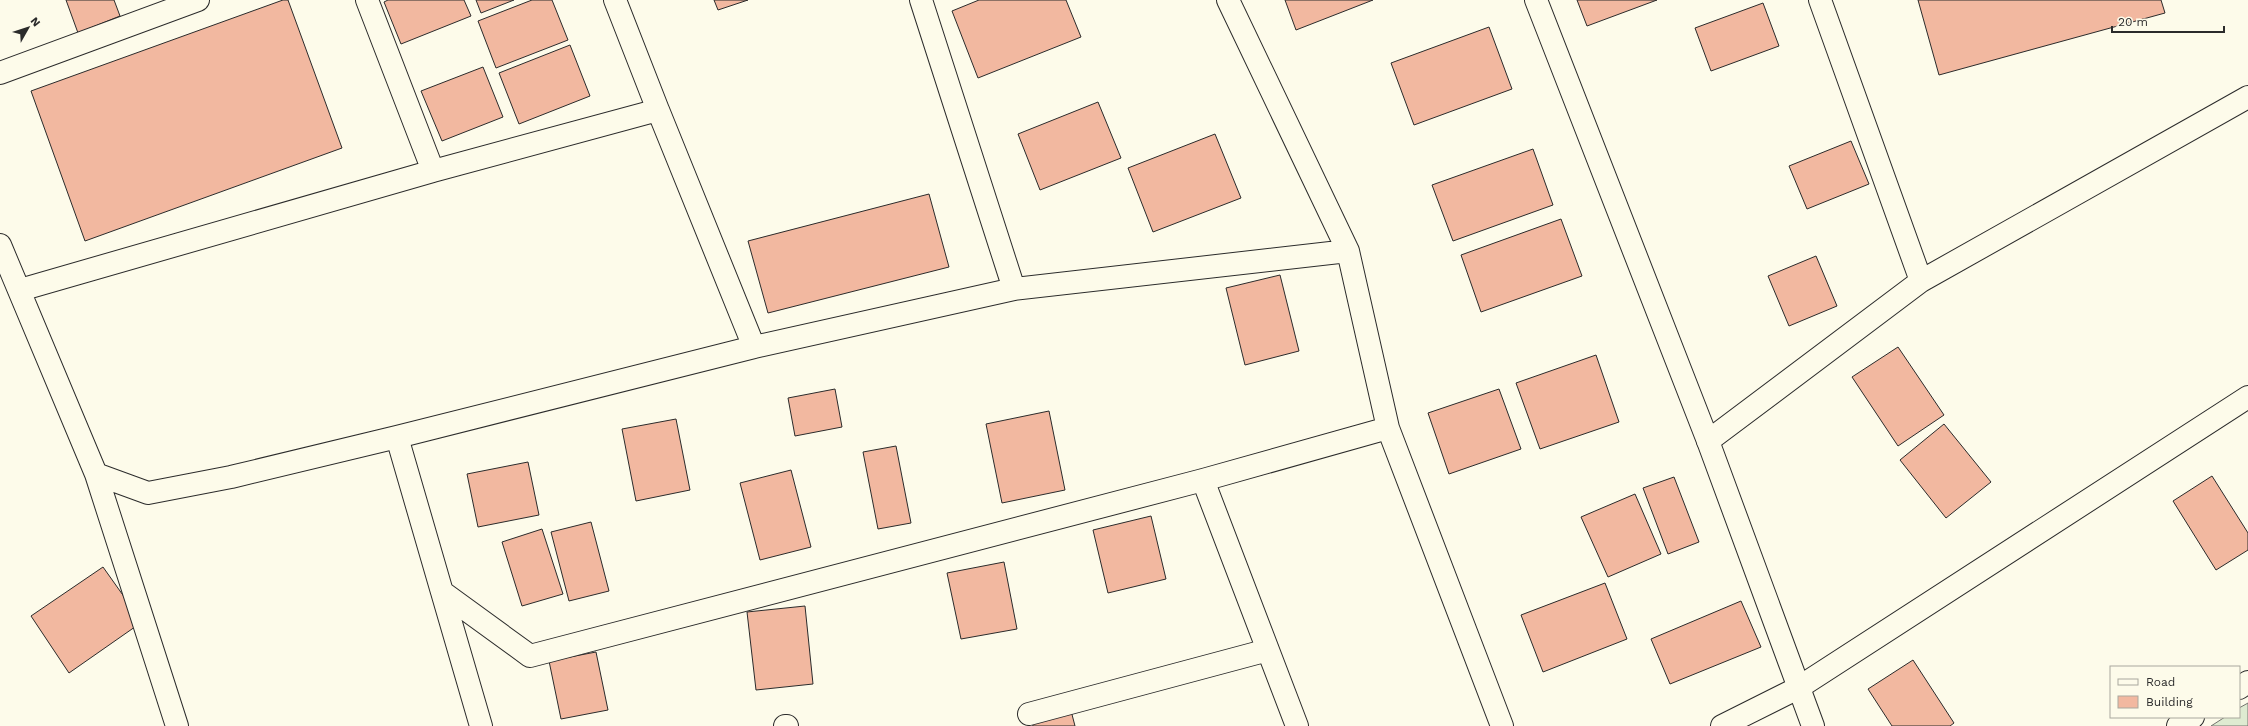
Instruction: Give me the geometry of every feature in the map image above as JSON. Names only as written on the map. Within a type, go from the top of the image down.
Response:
[{"type":"street","points":[[0,73],[198,0]]},
{"type":"street","points":[[367,0],[433,171]]},
{"type":"street","points":[[615,0],[754,347]]},
{"type":"street","points":[[921,0],[1014,289]]},
{"type":"street","points":[[1228,0],[1348,251],[1388,428],[1502,726]]},
{"type":"street","points":[[1536,0],[1708,441],[1813,726]]},
{"type":"street","points":[[1820,0],[1921,281]]},
{"type":"street","points":[[1708,441],[1921,281],[2248,97]]},
{"type":"street","points":[[20,290],[433,171],[658,110]]},
{"type":"street","points":[[0,245],[96,474],[177,726]]},
{"type":"street","points":[[96,474],[148,493],[231,477],[398,437],[754,347],[1014,289],[1348,251]]},
{"type":"street","points":[[1722,726],[1798,688],[2248,397]]},
{"type":"street","points":[[442,592],[530,656],[1203,480],[1388,428]]},
{"type":"street","points":[[398,437],[481,726]]},
{"type":"street","points":[[1203,480],[1297,726]]},
{"type":"street","points":[[1029,714],[1268,650]]},
{"type":"street","points":[[2178,726],[2191,718]]},
{"type":"green space","points":[[2248,703],[2248,726],[2211,726],[2223,718],[2240,718],[2240,707]]},
{"type":"building","points":[[66,0],[114,0],[120,16],[78,33]]},
{"type":"building","points":[[283,0],[288,0],[342,148],[85,241],[31,91]]},
{"type":"building","points":[[388,0],[464,0],[471,16],[401,44],[384,2]]},
{"type":"building","points":[[476,0],[514,0],[481,13]]},
{"type":"building","points":[[532,0],[552,0],[568,40],[496,68],[478,21]]},
{"type":"building","points":[[714,0],[748,0],[718,10]]},
{"type":"building","points":[[979,0],[1066,0],[1081,37],[978,78],[952,11]]},
{"type":"building","points":[[1285,0],[1373,0],[1296,30]]},
{"type":"building","points":[[1577,0],[1657,0],[1587,26]]},
{"type":"building","points":[[1918,0],[2161,0],[2165,13],[1939,75]]},
{"type":"building","points":[[1763,3],[1779,46],[1711,71],[1695,28]]},
{"type":"building","points":[[1489,27],[1512,89],[1414,125],[1391,63]]},
{"type":"building","points":[[570,45],[590,96],[519,124],[499,73]]},
{"type":"building","points":[[483,67],[503,117],[442,141],[421,91]]},
{"type":"building","points":[[1098,102],[1121,158],[1040,190],[1018,134]]},
{"type":"building","points":[[1215,134],[1241,198],[1153,232],[1128,168]]},
{"type":"building","points":[[1851,141],[1869,184],[1807,209],[1789,166]]},
{"type":"building","points":[[1533,149],[1553,205],[1453,241],[1432,185]]},
{"type":"building","points":[[929,194],[949,267],[768,313],[748,241]]},
{"type":"building","points":[[1561,219],[1582,276],[1481,312],[1461,255]]},
{"type":"building","points":[[1816,256],[1837,306],[1789,326],[1768,276]]},
{"type":"building","points":[[1280,275],[1299,351],[1245,365],[1226,288]]},
{"type":"building","points":[[1898,347],[1944,415],[1898,446],[1852,377]]},
{"type":"building","points":[[1596,355],[1619,422],[1540,449],[1516,383]]},
{"type":"building","points":[[835,389],[842,427],[795,436],[788,398]]},
{"type":"building","points":[[1499,389],[1521,449],[1449,474],[1428,413]]},
{"type":"building","points":[[1049,411],[1065,490],[1002,503],[986,424]]},
{"type":"building","points":[[676,419],[690,490],[636,501],[622,429]]},
{"type":"building","points":[[1944,424],[1991,482],[1946,518],[1900,460]]},
{"type":"building","points":[[896,446],[911,523],[878,529],[863,452]]},
{"type":"building","points":[[528,462],[539,515],[478,527],[467,474]]},
{"type":"building","points":[[791,470],[811,547],[760,560],[740,483]]},
{"type":"building","points":[[2212,476],[2248,533],[2248,550],[2216,570],[2173,501]]},
{"type":"building","points":[[1674,477],[1699,542],[1668,554],[1643,488]]},
{"type":"building","points":[[1635,494],[1661,554],[1608,577],[1581,517]]},
{"type":"building","points":[[1151,516],[1166,579],[1108,593],[1093,530]]},
{"type":"building","points":[[591,522],[609,591],[569,601],[551,532]]},
{"type":"building","points":[[542,529],[563,594],[522,606],[502,542]]},
{"type":"building","points":[[1004,562],[1017,629],[961,639],[947,573]]},
{"type":"building","points":[[103,567],[142,622],[69,673],[31,616]]},
{"type":"building","points":[[1605,583],[1627,639],[1543,672],[1521,615]]},
{"type":"building","points":[[1741,601],[1761,647],[1670,684],[1651,639]]},
{"type":"building","points":[[805,606],[813,684],[756,690],[747,612]]},
{"type":"building","points":[[596,652],[608,710],[561,719],[549,661]]},
{"type":"building","points":[[1913,660],[1954,723],[1950,726],[1892,726],[1868,689]]},
{"type":"building","points":[[1069,703],[1075,726],[1033,726],[1029,714]]}]
